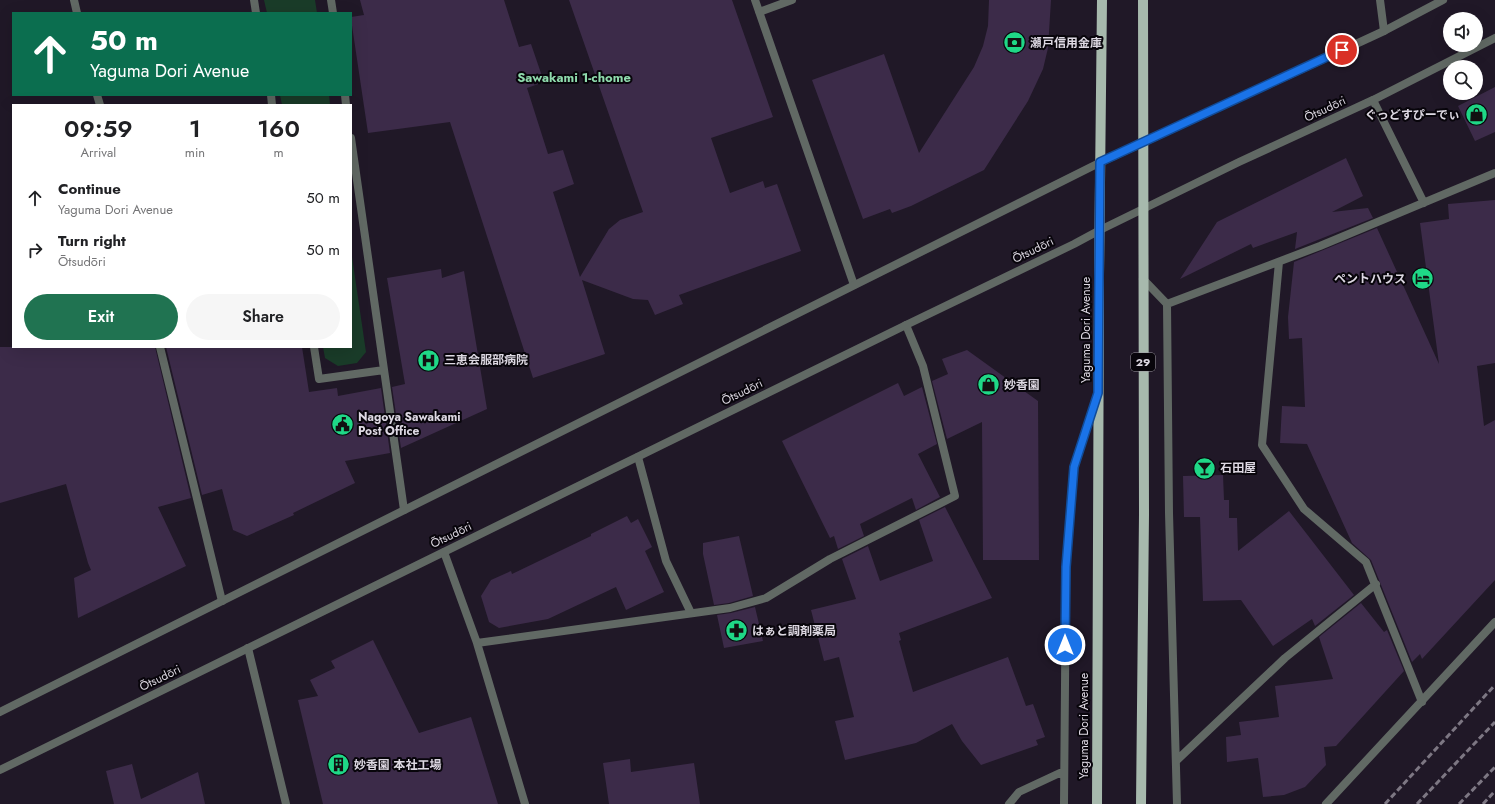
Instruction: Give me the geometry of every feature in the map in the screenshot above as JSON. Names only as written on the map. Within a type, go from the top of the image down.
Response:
[{"type":"main road","name":"Yaguma Dori Avenue","points":[[1097,804],[1098,393],[1102,0]]},
{"type":"main road","name":"29","points":[[1141,804],[1144,514],[1143,0]]},
{"type":"street","points":[[74,0],[77,12]]},
{"type":"street","points":[[254,0],[256,12]]},
{"type":"street","points":[[331,0],[333,12]]},
{"type":"street","points":[[755,0],[854,285]]},
{"type":"street","points":[[759,12],[792,0]]},
{"type":"street","points":[[1380,0],[1384,31]]},
{"type":"street","points":[[0,712],[1100,162],[1384,31],[1443,0]]},
{"type":"street","name":"Ōtsudōri","points":[[0,770],[1239,162],[1373,100],[1495,38]]},
{"type":"street","points":[[1373,100],[1424,203]]},
{"type":"street","points":[[352,145],[404,510]]},
{"type":"street","points":[[1167,304],[1279,262],[1495,173]]},
{"type":"street","points":[[1279,262],[1262,445],[1304,509],[1366,562],[1422,702]]},
{"type":"street","points":[[1143,279],[1167,304],[1168,513],[1177,804]]},
{"type":"street","points":[[477,643],[730,608],[766,598],[830,559],[955,496],[923,366],[906,325]]},
{"type":"street","points":[[160,348],[222,601]]},
{"type":"street","points":[[314,348],[319,379],[384,370]]},
{"type":"street","points":[[1064,804],[1066,567],[1074,467],[1098,393]]},
{"type":"street","points":[[638,457],[666,561],[691,613]]},
{"type":"street","points":[[444,552],[477,643],[525,804]]},
{"type":"street","points":[[1176,762],[1285,658],[1376,584]]},
{"type":"street","points":[[1326,804],[1495,622]]},
{"type":"street","points":[[248,648],[286,804]]},
{"type":"street","points":[[1009,804],[1019,792],[1064,771]]},
{"type":"green space","points":[[264,0],[315,0],[317,12],[267,12]]},
{"type":"green space","points":[[280,96],[329,96],[330,104],[282,104]]},
{"type":"green space","points":[[352,257],[366,352],[357,363],[338,366],[325,358],[323,348],[352,348]]},
{"type":"building","points":[[360,0],[504,0],[519,47],[531,44],[544,82],[527,88],[548,154],[563,150],[574,184],[553,192],[580,277],[609,229],[620,220],[643,212],[569,0],[732,0],[773,117],[711,138],[730,193],[763,181],[765,188],[777,184],[801,251],[679,295],[683,304],[655,315],[648,300],[633,299],[582,280],[605,354],[533,378],[450,122],[368,133],[352,26],[352,17],[364,15]]},
{"type":"building","points":[[989,0],[1051,0],[1048,48],[1043,69],[1028,101],[984,170],[911,206],[892,213],[890,209],[863,219],[812,80],[884,54],[919,153],[974,67],[983,46],[988,26]]},
{"type":"building","points":[[1495,87],[1495,132],[1475,141],[1458,106],[1470,100],[1483,100],[1483,93]]},
{"type":"building","points":[[1346,158],[1363,196],[1332,212],[1368,208],[1373,218],[1295,249],[1297,232],[1253,248],[1251,244],[1180,279],[1217,222]]},
{"type":"building","points":[[1495,200],[1495,363],[1477,366],[1484,426],[1495,420],[1495,580],[1422,659],[1420,654],[1412,662],[1371,560],[1352,543],[1307,444],[1280,443],[1282,406],[1305,407],[1302,338],[1289,339],[1288,317],[1294,262],[1377,228],[1439,364],[1420,223],[1449,219],[1448,204]]},
{"type":"building","points":[[441,269],[442,278],[464,271],[487,409],[401,448],[392,387],[405,384],[387,278]]},
{"type":"building","points":[[0,347],[155,348],[191,498],[158,507],[186,566],[78,618],[74,578],[91,570],[66,484],[0,503]]},
{"type":"building","points":[[166,348],[302,348],[309,392],[337,388],[338,396],[381,388],[390,453],[345,461],[355,483],[293,513],[294,515],[247,536],[233,530],[222,489],[202,495]]},
{"type":"building","points":[[967,350],[1038,401],[1039,560],[983,560],[982,422],[947,439],[932,381],[948,374],[942,359]]},
{"type":"building","points":[[898,383],[904,396],[922,387],[937,444],[918,454],[940,497],[916,510],[912,498],[860,524],[864,536],[838,549],[834,536],[830,538],[782,441]]},
{"type":"building","points":[[1223,475],[1224,500],[1229,500],[1229,518],[1237,518],[1238,551],[1289,511],[1354,595],[1315,626],[1312,619],[1273,646],[1241,600],[1203,601],[1200,517],[1184,517],[1183,476]]},
{"type":"building","points":[[945,507],[992,598],[899,633],[901,640],[899,641],[913,692],[1008,657],[1026,706],[1033,704],[1045,737],[1036,740],[1038,745],[981,765],[962,741],[952,724],[916,743],[845,760],[835,721],[854,717],[839,657],[824,661],[811,610],[856,599],[842,559],[868,546],[880,581],[933,561],[919,520]]},
{"type":"building","points":[[627,516],[631,523],[638,519],[652,547],[645,551],[664,592],[626,610],[616,587],[548,619],[499,628],[489,622],[481,596],[491,580],[511,571],[512,574],[591,536],[591,534]]},
{"type":"building","points":[[739,536],[753,596],[729,603],[714,605],[703,554],[703,543]]},
{"type":"building","points":[[1361,603],[1384,632],[1387,630],[1404,671],[1336,746],[1324,747],[1326,765],[1305,787],[1284,795],[1263,797],[1258,758],[1227,762],[1226,737],[1241,735],[1239,722],[1279,717],[1275,686],[1333,679],[1319,637]]},
{"type":"building","points":[[755,607],[763,641],[724,648],[717,615]]},
{"type":"building","points":[[373,640],[419,733],[471,717],[498,804],[323,804],[298,700],[318,696],[310,680],[335,668],[331,661]]},
{"type":"building","points":[[630,759],[631,772],[694,763],[700,804],[609,804],[603,763]]},
{"type":"building","points":[[132,764],[141,799],[198,772],[205,804],[114,804],[106,771]]},
{"type":"railway","points":[[1385,804],[1495,685]]},
{"type":"railway","points":[[1417,804],[1495,722]]},
{"type":"railway","points":[[1459,804],[1495,767]]},
{"type":"railway","points":[[1483,804],[1495,791]]},
{"type":"place","name":"瀬戸信用金庫","points":[[1014,43]]},
{"type":"place","name":"ぐっどすぴーでぃ","points":[[1476,115]]},
{"type":"place","name":"ペントハウス","points":[[1422,279]]},
{"type":"place","name":"三恵会服部病院","points":[[428,360]]},
{"type":"place","name":"妙香園","points":[[989,385]]},
{"type":"place","name":"Nagoya Sawakami Post Office","points":[[343,424]]},
{"type":"place","name":"石田屋","points":[[1204,468]]},
{"type":"place","name":"はぁと調剤薬局","points":[[737,631]]},
{"type":"place","name":"妙香園 本社工場","points":[[338,765]]},
{"type":"district","name":"Sawakami 1-chome","points":[[574,77]]},
{"type":"route","points":[[1065,645],[1066,567],[1074,467],[1098,393],[1100,162],[1342,50]]}]
